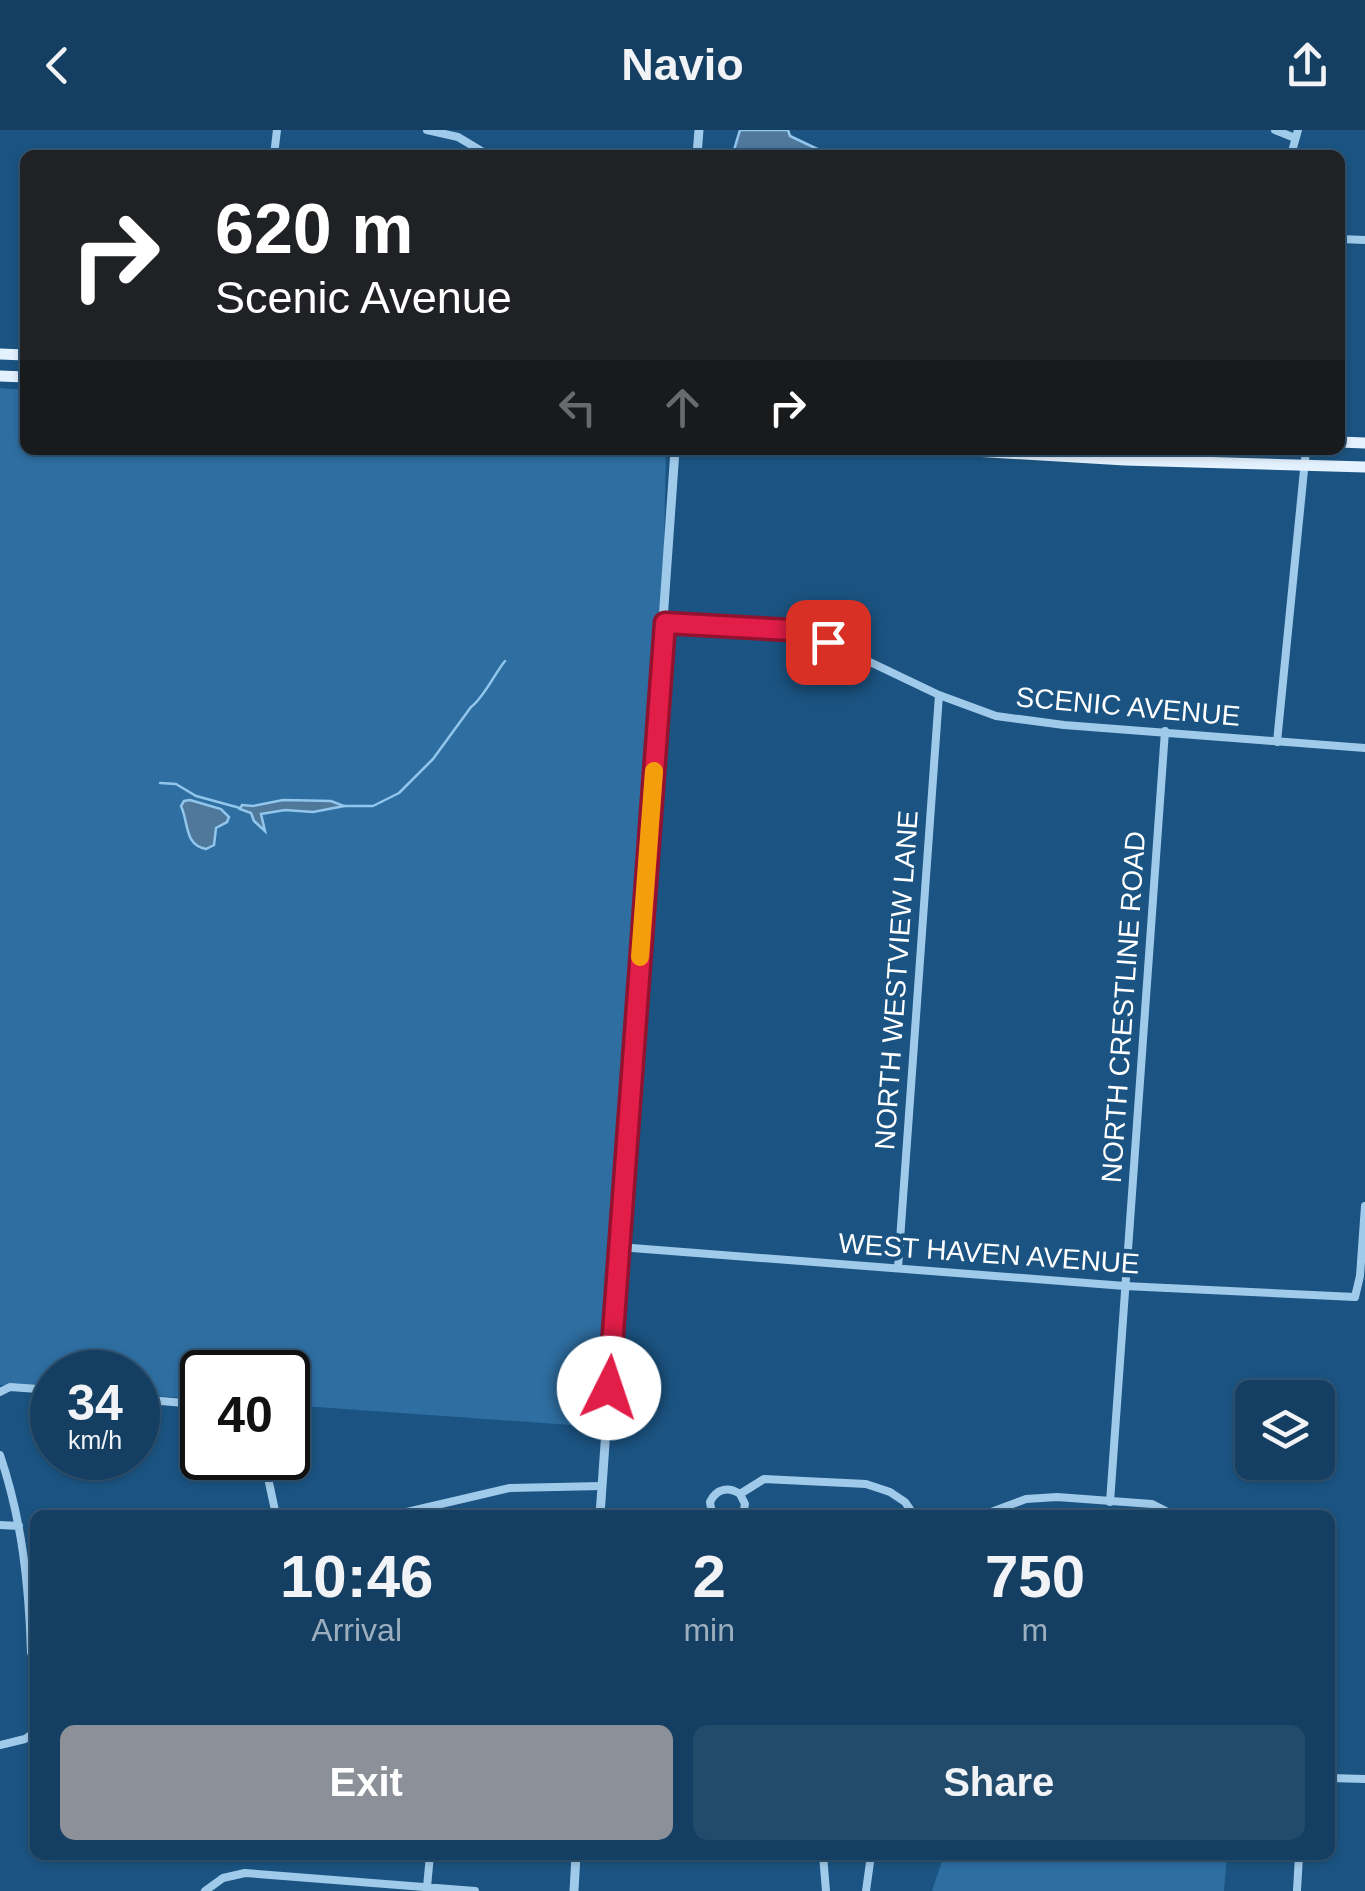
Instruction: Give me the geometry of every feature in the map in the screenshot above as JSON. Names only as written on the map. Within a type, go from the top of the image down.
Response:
[{"type":"main road","points":[[1040,455],[1365,467]]},
{"type":"street","points":[[427,130],[458,137],[480,150]]},
{"type":"street","points":[[1274,130],[1296,134]]},
{"type":"street","points":[[600,1510],[675,455]]},
{"type":"street","points":[[1277,742],[1306,455]]},
{"type":"street","name":"SCENIC AVENUE","points":[[665,623],[790,630],[828,642],[940,695],[1002,717],[1064,726],[1365,748]]},
{"type":"street","name":"NORTH WESTVIEW LANE","points":[[898,1268],[940,695]]},
{"type":"street","name":"NORTH CRESTLINE ROAD","points":[[1110,1502],[1166,731]]},
{"type":"street","points":[[1365,1206],[1355,1297],[1365,1306]]},
{"type":"street","name":"WEST HAVEN AVENUE","points":[[619,1247],[1125,1286],[1355,1297]]},
{"type":"street","points":[[0,1392],[10,1387],[30,1388]]},
{"type":"street","points":[[0,1454],[19,1526],[28,1580],[30,1629]]},
{"type":"street","points":[[740,1494],[764,1478],[866,1484],[890,1492],[911,1510]]},
{"type":"street","points":[[268,1480],[275,1510]]},
{"type":"street","points":[[415,1510],[510,1488],[602,1486]]},
{"type":"street","points":[[711,1510],[710,1502],[717,1492],[729,1489],[740,1494],[743,1510]]},
{"type":"street","points":[[996,1510],[1026,1499],[1057,1498],[1152,1504],[1164,1510]]},
{"type":"street","points":[[0,1525],[19,1526]]},
{"type":"street","points":[[0,1744],[30,1736]]},
{"type":"street","points":[[1335,1778],[1365,1779]]},
{"type":"street","points":[[427,1888],[430,1860]]},
{"type":"street","points":[[574,1891],[576,1860]]},
{"type":"street","points":[[824,1860],[826,1891]]},
{"type":"street","points":[[866,1891],[871,1860]]},
{"type":"street","points":[[1297,1891],[1299,1860]]},
{"type":"street","points":[[205,1891],[223,1878],[245,1873],[475,1891]]},
{"type":"shaded area","points":[[740,130],[788,130],[790,136],[819,150],[734,150]]},
{"type":"shaded area","points":[[0,388],[20,390],[20,455],[666,455],[664,547],[600,1427],[310,1407],[310,1350],[180,1350],[180,1398],[160,1396],[160,1350],[30,1350],[30,1387],[0,1385]]},
{"type":"shaded area","points":[[190,800],[221,809],[229,817],[216,828],[214,845],[206,849],[194,843],[188,832],[181,806]]},
{"type":"shaded area","points":[[283,800],[331,801],[344,806],[261,814],[265,831],[251,813],[240,809],[242,805]]},
{"type":"shaded area","points":[[942,1860],[1227,1860],[1224,1891],[932,1891]]},
{"type":"waterway","points":[[344,806],[373,806],[399,793],[433,759],[505,661]]},
{"type":"waterway","points":[[160,783],[176,784],[196,796],[240,808]]},
{"type":"slow traffic","points":[[640,957],[654,771]]},
{"type":"route","points":[[609,1388],[665,623],[790,630],[828,642]]}]
